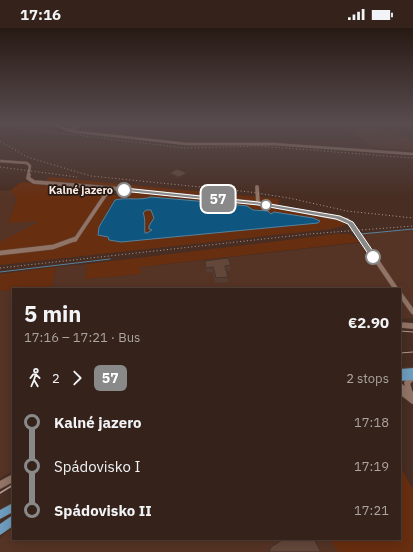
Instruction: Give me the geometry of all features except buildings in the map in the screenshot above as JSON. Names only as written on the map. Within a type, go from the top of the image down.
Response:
[{"type":"main road","points":[[401,374],[413,371]]},
{"type":"main road","points":[[401,374],[413,377]]},
{"type":"main road","points":[[0,515],[12,508]]},
{"type":"main road","points":[[0,530],[12,521]]},
{"type":"street","points":[[335,148],[413,154]]},
{"type":"street","points":[[0,161],[24,162],[29,164],[27,175],[31,181],[258,203],[347,220],[356,230],[395,288]]},
{"type":"street","points":[[258,187],[258,203]]},
{"type":"street","points":[[0,253],[53,248],[74,241],[110,188]]},
{"type":"street","points":[[401,295],[413,312]]},
{"type":"street","points":[[401,325],[413,326]]},
{"type":"street","points":[[412,394],[407,383],[413,377]]},
{"type":"street","points":[[401,387],[412,394]]},
{"type":"street","points":[[401,393],[413,401]]},
{"type":"street","points":[[0,485],[12,479]]},
{"type":"shaded area","points":[[393,148],[413,148],[413,150]]},
{"type":"shaded area","points":[[49,177],[279,199],[278,206],[129,189],[110,191],[109,194],[119,196],[127,191],[232,201],[335,217],[346,225],[331,229],[0,265],[0,242],[37,223],[38,221],[8,223],[17,199],[11,190],[21,182],[43,183]],"holes":[[[151,197],[191,199],[268,211],[272,214],[274,212],[313,218],[320,221],[318,223],[121,242],[109,240],[108,237],[98,235],[99,227],[114,200],[142,199]]]},
{"type":"shaded area","points":[[11,190],[17,199],[8,223],[38,220],[38,223],[0,242],[0,191]]},
{"type":"shaded area","points":[[146,210],[151,210],[154,218],[149,226],[152,230],[145,233],[143,213]]},
{"type":"shaded area","points":[[413,230],[413,318],[401,319],[401,288],[31,288],[52,286],[56,267],[87,264],[85,279],[141,274],[140,267],[366,242],[361,233]]},
{"type":"shaded area","points":[[336,234],[350,234],[360,242],[140,267],[141,274],[85,279],[87,264]]},
{"type":"shaded area","points":[[56,267],[52,286],[12,288],[12,290],[0,291],[0,274]]},
{"type":"shaded area","points":[[12,290],[12,472],[0,478],[0,291]]},
{"type":"shaded area","points":[[401,468],[413,490],[413,552],[0,552],[0,538],[12,528],[12,540],[401,540]]},
{"type":"shaded area","points":[[401,468],[413,490],[413,552],[338,552],[331,540],[401,540]]},
{"type":"water","name":"Kalné jazero","points":[[151,197],[247,206],[253,210],[268,211],[271,214],[274,212],[313,218],[320,221],[318,223],[121,242],[109,240],[108,237],[98,235],[99,227],[115,200]],"holes":[[[146,210],[151,210],[154,218],[149,226],[149,229],[152,230],[145,233],[145,220],[143,213]]]},
{"type":"waterway","points":[[361,234],[413,229]]},
{"type":"waterway","points":[[0,272],[110,259]]},
{"type":"tram line","points":[[401,331],[413,332]]},
{"type":"tram line","points":[[401,353],[413,352]]},
{"type":"tram line","points":[[0,493],[12,486]]},
{"type":"railway","points":[[13,148],[27,157],[91,176],[250,192],[289,198],[347,211],[413,218]]},
{"type":"railway","points":[[290,148],[413,158]]},
{"type":"railway","points":[[0,167],[77,177]]},
{"type":"railway","points":[[0,268],[309,234],[413,226]]},
{"type":"bus line","name":"57","points":[[124,190],[258,203],[338,217],[347,220],[350,223],[373,257]]},
{"type":"place","name":"Kalné jazero","points":[[124,190]]}]
